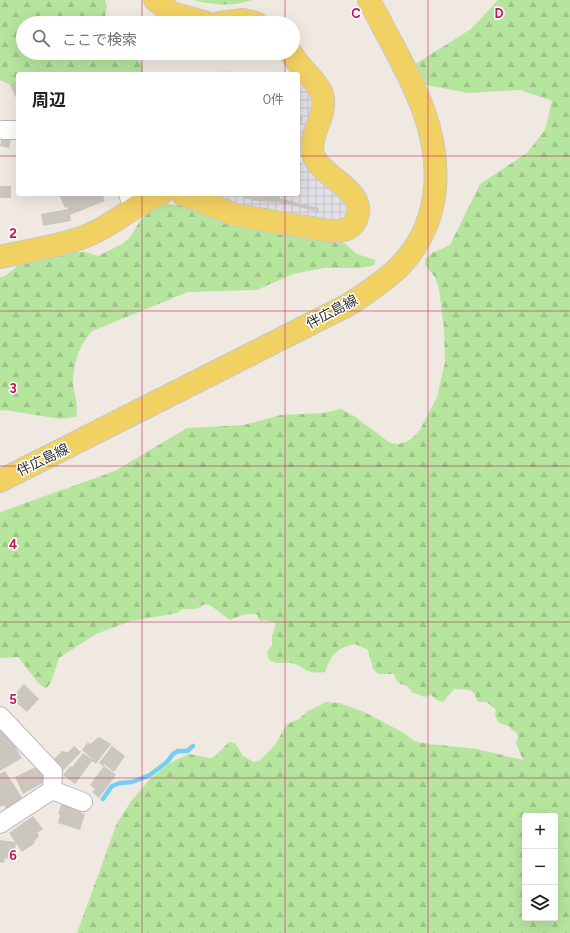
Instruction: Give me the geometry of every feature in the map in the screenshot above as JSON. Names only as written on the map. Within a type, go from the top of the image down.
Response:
[{"type":"main road","points":[[155,0],[162,6],[181,16]]},
{"type":"main road","name":"伴広島線","points":[[0,481],[348,305],[377,286],[409,255],[423,232],[433,203],[437,169],[436,152],[423,107],[369,0]]},
{"type":"main road","points":[[187,196],[236,215],[309,228],[337,231],[351,227],[356,221],[359,212],[358,202],[352,193],[322,169],[315,160],[312,151],[324,103],[318,86],[295,60]]},
{"type":"main road","points":[[0,257],[76,239],[94,233],[131,201],[152,196]]},
{"type":"street","points":[[0,716],[53,772],[52,790]]},
{"type":"street","points":[[52,790],[83,802]]},
{"type":"street","points":[[0,824],[52,790]]},
{"type":"shaded area","points":[[300,85],[311,95],[315,103],[300,148]]},
{"type":"shaded area","points":[[300,159],[305,166],[348,200],[346,218],[336,224],[282,210],[238,206],[210,196],[300,196]]},
{"type":"green space","points":[[0,0],[105,0],[107,5],[105,16],[16,16],[16,60],[138,60],[142,63],[143,72],[16,72],[16,87],[0,80]]},
{"type":"green space","points":[[193,0],[252,0],[237,4],[222,4]]},
{"type":"green space","points":[[498,0],[570,0],[570,933],[77,933],[117,823],[132,800],[149,780],[170,763],[189,754],[210,758],[214,757],[229,742],[235,743],[243,756],[254,762],[260,760],[275,745],[287,724],[299,719],[308,711],[326,702],[340,703],[364,712],[404,733],[414,741],[477,749],[523,760],[516,743],[518,737],[516,732],[509,726],[499,723],[495,716],[496,710],[487,702],[478,702],[474,693],[470,690],[454,689],[443,702],[437,700],[431,695],[424,697],[412,692],[407,686],[398,682],[394,674],[378,674],[373,669],[368,650],[355,644],[343,648],[335,653],[325,672],[312,672],[296,664],[274,662],[269,660],[267,651],[272,646],[272,636],[276,623],[266,620],[261,621],[258,619],[258,615],[251,614],[230,620],[210,605],[205,604],[196,609],[182,609],[178,613],[131,621],[96,634],[59,658],[51,682],[46,689],[39,684],[18,657],[0,658],[0,513],[3,511],[115,471],[187,428],[244,425],[281,415],[323,413],[341,409],[354,416],[390,443],[399,444],[410,440],[420,430],[437,397],[445,362],[444,329],[439,288],[435,277],[425,265],[425,259],[432,253],[450,245],[480,184],[527,153],[545,130],[552,101],[520,90],[468,93],[422,84],[412,66],[471,29]]},
{"type":"green space","points":[[166,204],[192,208],[238,227],[343,242],[357,254],[375,260],[375,264],[372,266],[358,268],[324,268],[293,274],[257,290],[188,292],[92,331],[87,336],[80,349],[74,369],[73,383],[77,404],[76,417],[61,419],[5,410],[0,411],[0,277],[5,276],[22,262],[69,252],[85,252],[98,256],[122,244],[130,237],[140,221],[147,214]]},
{"type":"building","points":[[16,82],[16,98],[10,85]]},
{"type":"building","points":[[300,117],[303,118],[300,125]]},
{"type":"building","points":[[2,136],[11,139],[9,148],[0,146]]},
{"type":"building","points":[[0,186],[11,186],[11,198],[0,198]]},
{"type":"building","points":[[59,196],[103,196],[105,201],[70,215],[71,221],[43,226],[41,214],[68,209],[67,207],[65,208]]},
{"type":"building","points":[[244,196],[280,196],[279,198],[319,208],[318,212],[282,203],[256,201],[244,198]]},
{"type":"building","points":[[24,684],[39,699],[27,712],[11,698]]},
{"type":"building","points":[[4,728],[22,758],[0,771],[0,730]]},
{"type":"building","points":[[99,737],[111,744],[96,764],[92,761],[75,784],[63,775],[70,766],[72,767],[83,753],[93,760],[82,750],[88,742],[90,744]]},
{"type":"building","points":[[74,746],[81,752],[63,771],[52,761],[62,751],[68,752]]},
{"type":"building","points":[[112,746],[125,756],[114,772],[105,765],[107,763],[103,766],[99,763]]},
{"type":"building","points":[[38,766],[44,777],[42,778],[44,782],[23,794],[15,777]]},
{"type":"building","points":[[104,766],[116,775],[99,798],[92,792],[95,789],[90,785]]},
{"type":"building","points":[[5,771],[23,799],[6,809],[4,805],[1,807],[0,805],[0,774]]},
{"type":"building","points":[[62,802],[83,808],[81,813],[85,814],[80,830],[58,823],[60,815],[58,814]]},
{"type":"building","points":[[33,816],[43,829],[37,833],[39,836],[34,842],[35,843],[22,852],[9,833]]},
{"type":"building","points":[[0,840],[15,842],[16,844],[14,855],[9,859],[5,858],[4,863],[0,862]]},
{"type":"waterway","points":[[103,799],[112,786],[120,783],[132,782],[150,775],[167,762],[173,754],[178,751],[187,751],[193,746]]}]
